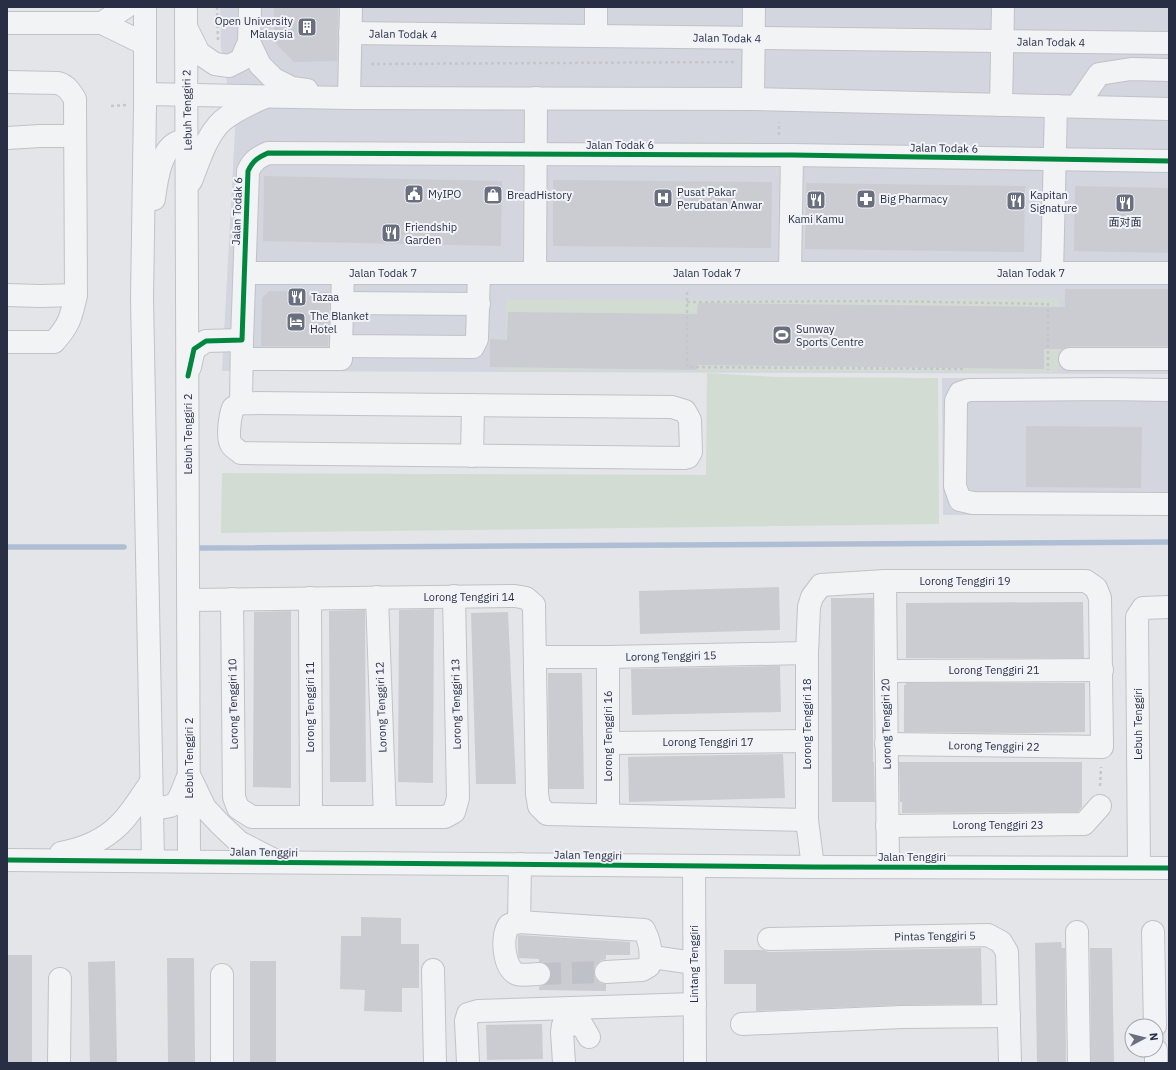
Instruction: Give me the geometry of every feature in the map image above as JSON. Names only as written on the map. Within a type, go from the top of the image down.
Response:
[{"type":"street","points":[[102,24],[126,7]]},
{"type":"street","points":[[145,7],[145,44],[139,99],[152,861]]},
{"type":"street","points":[[186,17],[199,53],[214,64],[229,66],[241,60],[249,42],[250,7]]},
{"type":"street","points":[[349,98],[351,7]]},
{"type":"street","points":[[596,7],[596,36]]},
{"type":"street","points":[[754,7],[754,99]]},
{"type":"street","points":[[1001,105],[1003,7]]},
{"type":"street","name":"Lebuh Tenggiri 2","points":[[186,17],[189,861]]},
{"type":"street","points":[[7,23],[102,24],[145,44]]},
{"type":"street","name":"Jalan Todak 4","points":[[350,33],[1169,43]]},
{"type":"street","points":[[249,42],[260,65],[274,79],[292,88],[349,98]]},
{"type":"street","points":[[1052,273],[1055,160],[1066,106],[1099,74],[1131,69],[1169,70]]},
{"type":"street","points":[[7,82],[58,83],[64,85],[70,90],[75,99],[76,295],[71,318],[63,332],[54,342],[7,342]]},
{"type":"street","points":[[139,99],[186,95],[349,98],[754,99],[1169,109]]},
{"type":"street","points":[[187,190],[211,134],[222,121],[244,106],[266,97]]},
{"type":"street","points":[[535,273],[536,98]]},
{"type":"street","points":[[7,138],[75,136]]},
{"type":"street","points":[[142,299],[156,179],[169,148],[178,142],[187,141]]},
{"type":"street","name":"Jalan Todak 6","points":[[241,403],[248,170],[257,158],[268,153],[792,155],[1169,162]]},
{"type":"street","points":[[790,273],[792,155]]},
{"type":"street","name":"Jalan Todak 7","points":[[245,273],[1169,273]]},
{"type":"street","points":[[188,376],[194,349],[206,341],[216,340],[242,350],[341,359],[343,273]]},
{"type":"street","points":[[341,346],[473,347],[477,339],[479,273]]},
{"type":"street","points":[[7,295],[76,295]]},
{"type":"street","points":[[342,303],[479,304]]},
{"type":"street","points":[[1070,359],[1169,358]]},
{"type":"street","points":[[1108,359],[1108,389]]},
{"type":"street","points":[[1169,390],[969,390],[960,394],[956,401],[956,486],[960,500],[974,503],[1169,504]]},
{"type":"street","points":[[241,403],[672,407],[685,411],[690,420],[691,452],[688,457],[684,458],[241,453],[230,443],[230,418],[233,408],[241,403]]},
{"type":"street","points":[[472,456],[473,405]]},
{"type":"street","name":"Lorong Tenggiri 19","points":[[821,586],[885,581],[1086,581],[1096,588],[1100,598],[1102,670]]},
{"type":"street","name":"Lorong Tenggiri 20","points":[[885,581],[888,867]]},
{"type":"street","name":"Lorong Tenggiri 18","points":[[813,867],[808,820],[806,653],[808,608],[812,597],[821,586]]},
{"type":"street","name":"Lorong Tenggiri 14","points":[[188,600],[454,596],[515,596],[526,598],[534,605],[537,794],[539,806],[547,814],[608,814]]},
{"type":"street","name":"Lorong Tenggiri 13","points":[[385,817],[445,817],[454,812],[458,798],[454,596]]},
{"type":"street","name":"Lorong Tenggiri 12","points":[[377,597],[385,817]]},
{"type":"street","name":"Lorong Tenggiri 11","points":[[310,598],[310,817]]},
{"type":"street","name":"Lorong Tenggiri 10","points":[[232,599],[234,797],[238,808],[252,817],[310,817]]},
{"type":"street","name":"Lebuh Tenggiri","points":[[1139,868],[1137,617],[1143,608],[1169,606]]},
{"type":"street","name":"Lorong Tenggiri 15","points":[[536,657],[806,653]]},
{"type":"street","name":"Lorong Tenggiri 16","points":[[608,657],[608,814]]},
{"type":"street","points":[[1102,670],[1102,747]]},
{"type":"street","name":"Lorong Tenggiri 21","points":[[886,671],[1102,670]]},
{"type":"street","name":"Lorong Tenggiri 17","points":[[609,743],[807,741]]},
{"type":"street","name":"Lorong Tenggiri 22","points":[[886,744],[1102,747]]},
{"type":"street","points":[[152,808],[170,808],[176,804],[189,774]]},
{"type":"street","points":[[189,774],[205,808],[220,824],[239,842],[278,862]]},
{"type":"street","points":[[16,860],[74,851],[100,840],[120,825],[151,782]]},
{"type":"street","name":"Lorong Tenggiri 23","points":[[887,826],[1084,824],[1100,806]]},
{"type":"street","points":[[608,814],[808,820]]},
{"type":"street","points":[[310,817],[385,817]]},
{"type":"street","name":"Jalan Tenggiri","points":[[16,860],[813,867],[1169,868]]},
{"type":"street","points":[[519,922],[520,864]]},
{"type":"street","name":"Lintang Tenggiri","points":[[694,866],[695,1063]]},
{"type":"street","points":[[539,974],[518,974],[511,970],[505,956],[505,930],[508,925],[519,922],[644,930],[649,941],[652,958],[649,966],[642,970],[606,972]]},
{"type":"street","points":[[1077,932],[1079,1063]]},
{"type":"street","points":[[1153,932],[1155,1018]]},
{"type":"street","name":"Pintas Tenggiri 5","points":[[769,939],[988,935],[1001,942],[1007,952],[1010,1063]]},
{"type":"street","points":[[652,958],[694,963]]},
{"type":"street","points":[[433,970],[435,1063]]},
{"type":"street","points":[[222,975],[222,1063]]},
{"type":"street","points":[[59,1063],[60,979]]},
{"type":"street","points":[[468,1063],[466,1021],[468,1014],[478,1011],[695,1004]]},
{"type":"street","points":[[742,1024],[902,1017],[1009,1016]]},
{"type":"street","points":[[564,1063],[562,1032],[564,1024],[582,1025],[589,1037]]},
{"type":"path","points":[[217,7],[218,43]]},
{"type":"path","points":[[350,64],[754,62]]},
{"type":"path","points":[[110,106],[139,99]]},
{"type":"path","points":[[687,273],[687,367],[970,369]]},
{"type":"path","points":[[687,302],[882,300],[1048,304],[1048,370],[1040,370]]},
{"type":"path","points":[[1100,806],[1102,747]]},
{"type":"shaded area","points":[[220,7],[1169,7],[1169,374],[222,371],[235,130],[221,47]]},
{"type":"shaded area","name":"Sunway Sports Centre","points":[[1059,298],[1058,372],[505,370],[506,300]]},
{"type":"shaded area","points":[[707,373],[776,377],[938,378],[939,524],[221,533],[222,473],[706,475]]},
{"type":"shaded area","points":[[942,378],[1169,378],[1169,514],[943,515]]},
{"type":"building","name":"Open University Malaysia","points":[[274,7],[338,7],[337,61],[294,62],[274,42]]},
{"type":"building","points":[[264,176],[502,181],[501,246],[263,241]]},
{"type":"building","points":[[553,180],[772,182],[771,248],[553,246]]},
{"type":"building","points":[[806,183],[1025,186],[1024,252],[805,249]]},
{"type":"building","points":[[1075,186],[1169,188],[1169,253],[1074,251]]},
{"type":"building","name":"Sunway Sports Centre","points":[[1065,289],[1169,289],[1169,346],[1070,346],[1063,349],[1044,349],[1044,369],[697,365],[697,370],[490,367],[490,339],[507,340],[508,312],[697,314],[698,303],[1065,307]]},
{"type":"building","name":"The Blanket Hotel","points":[[269,291],[330,292],[328,346],[261,346],[262,298]]},
{"type":"building","points":[[1026,426],[1142,427],[1141,488],[1026,487]]},
{"type":"building","points":[[779,587],[780,630],[640,634],[639,591]]},
{"type":"building","points":[[831,598],[873,598],[873,762],[875,802],[832,802]]},
{"type":"building","points":[[1083,602],[1084,658],[906,658],[906,603]]},
{"type":"building","points":[[434,609],[433,783],[398,782],[399,610]]},
{"type":"building","points":[[365,610],[366,782],[330,782],[329,611]]},
{"type":"building","points":[[291,611],[291,788],[253,787],[254,612]]},
{"type":"building","points":[[508,612],[516,784],[476,784],[471,613]]},
{"type":"building","points":[[780,666],[781,712],[632,715],[631,669]]},
{"type":"building","points":[[548,673],[582,673],[584,789],[549,789]]},
{"type":"building","points":[[906,683],[1085,683],[1085,732],[904,732],[904,685],[906,685]]},
{"type":"building","points":[[783,754],[785,798],[629,802],[628,757]]},
{"type":"building","points":[[899,762],[1082,762],[1082,807],[1078,812],[902,813],[902,802],[900,802]]},
{"type":"building","points":[[361,917],[401,918],[401,944],[419,944],[419,988],[402,988],[402,1012],[364,1011],[365,990],[340,989],[341,936],[361,936]]},
{"type":"building","points":[[518,935],[630,942],[630,955],[606,955],[606,959],[600,961],[595,966],[595,978],[600,983],[606,984],[606,991],[539,990],[539,987],[546,984],[550,980],[550,968],[545,963],[539,962],[539,959],[519,958]]},
{"type":"building","points":[[1061,942],[1062,948],[1065,948],[1066,1063],[1037,1063],[1035,943]]},
{"type":"building","points":[[981,948],[982,1004],[901,1005],[756,1011],[756,984],[724,984],[724,950],[763,950],[769,952]]},
{"type":"building","points":[[1090,948],[1112,948],[1114,1063],[1091,1063]]},
{"type":"building","points":[[7,955],[32,955],[32,1063],[7,1063]]},
{"type":"building","points":[[167,958],[194,958],[195,1063],[168,1063]]},
{"type":"building","points":[[115,961],[117,1063],[90,1063],[88,962]]},
{"type":"building","points":[[250,961],[276,961],[276,1063],[250,1063]]},
{"type":"building","points":[[542,1024],[543,1059],[487,1060],[486,1025]]},
{"type":"waterway","points":[[199,548],[1169,542]]},
{"type":"waterway","points":[[7,547],[124,547]]},
{"type":"tunnel","points":[[539,974],[606,972]]},
{"type":"cycle path","points":[[188,376],[194,349],[206,341],[242,340],[248,171],[256,159],[268,153],[792,155],[1169,161]]},
{"type":"cycle path","points":[[7,860],[813,867],[1169,868]]},
{"type":"place","name":"Open University Malaysia","points":[[307,27]]},
{"type":"place","name":"MyIPO","points":[[414,194]]},
{"type":"place","name":"BreadHistory","points":[[493,195]]},
{"type":"place","name":"Pusat Pakar Perubatan Anwar","points":[[663,198]]},
{"type":"place","name":"Big Pharmacy","points":[[866,199]]},
{"type":"place","name":"Kami Kamu","points":[[816,200]]},
{"type":"place","name":"Kapitan Signature","points":[[1016,201]]},
{"type":"place","name":"面对面","points":[[1125,203]]},
{"type":"place","name":"Friendship Garden","points":[[391,233]]},
{"type":"place","name":"Tazaa","points":[[297,297]]},
{"type":"place","name":"The Blanket Hotel","points":[[296,322]]},
{"type":"place","name":"Sunway Sports Centre","points":[[782,335]]}]
